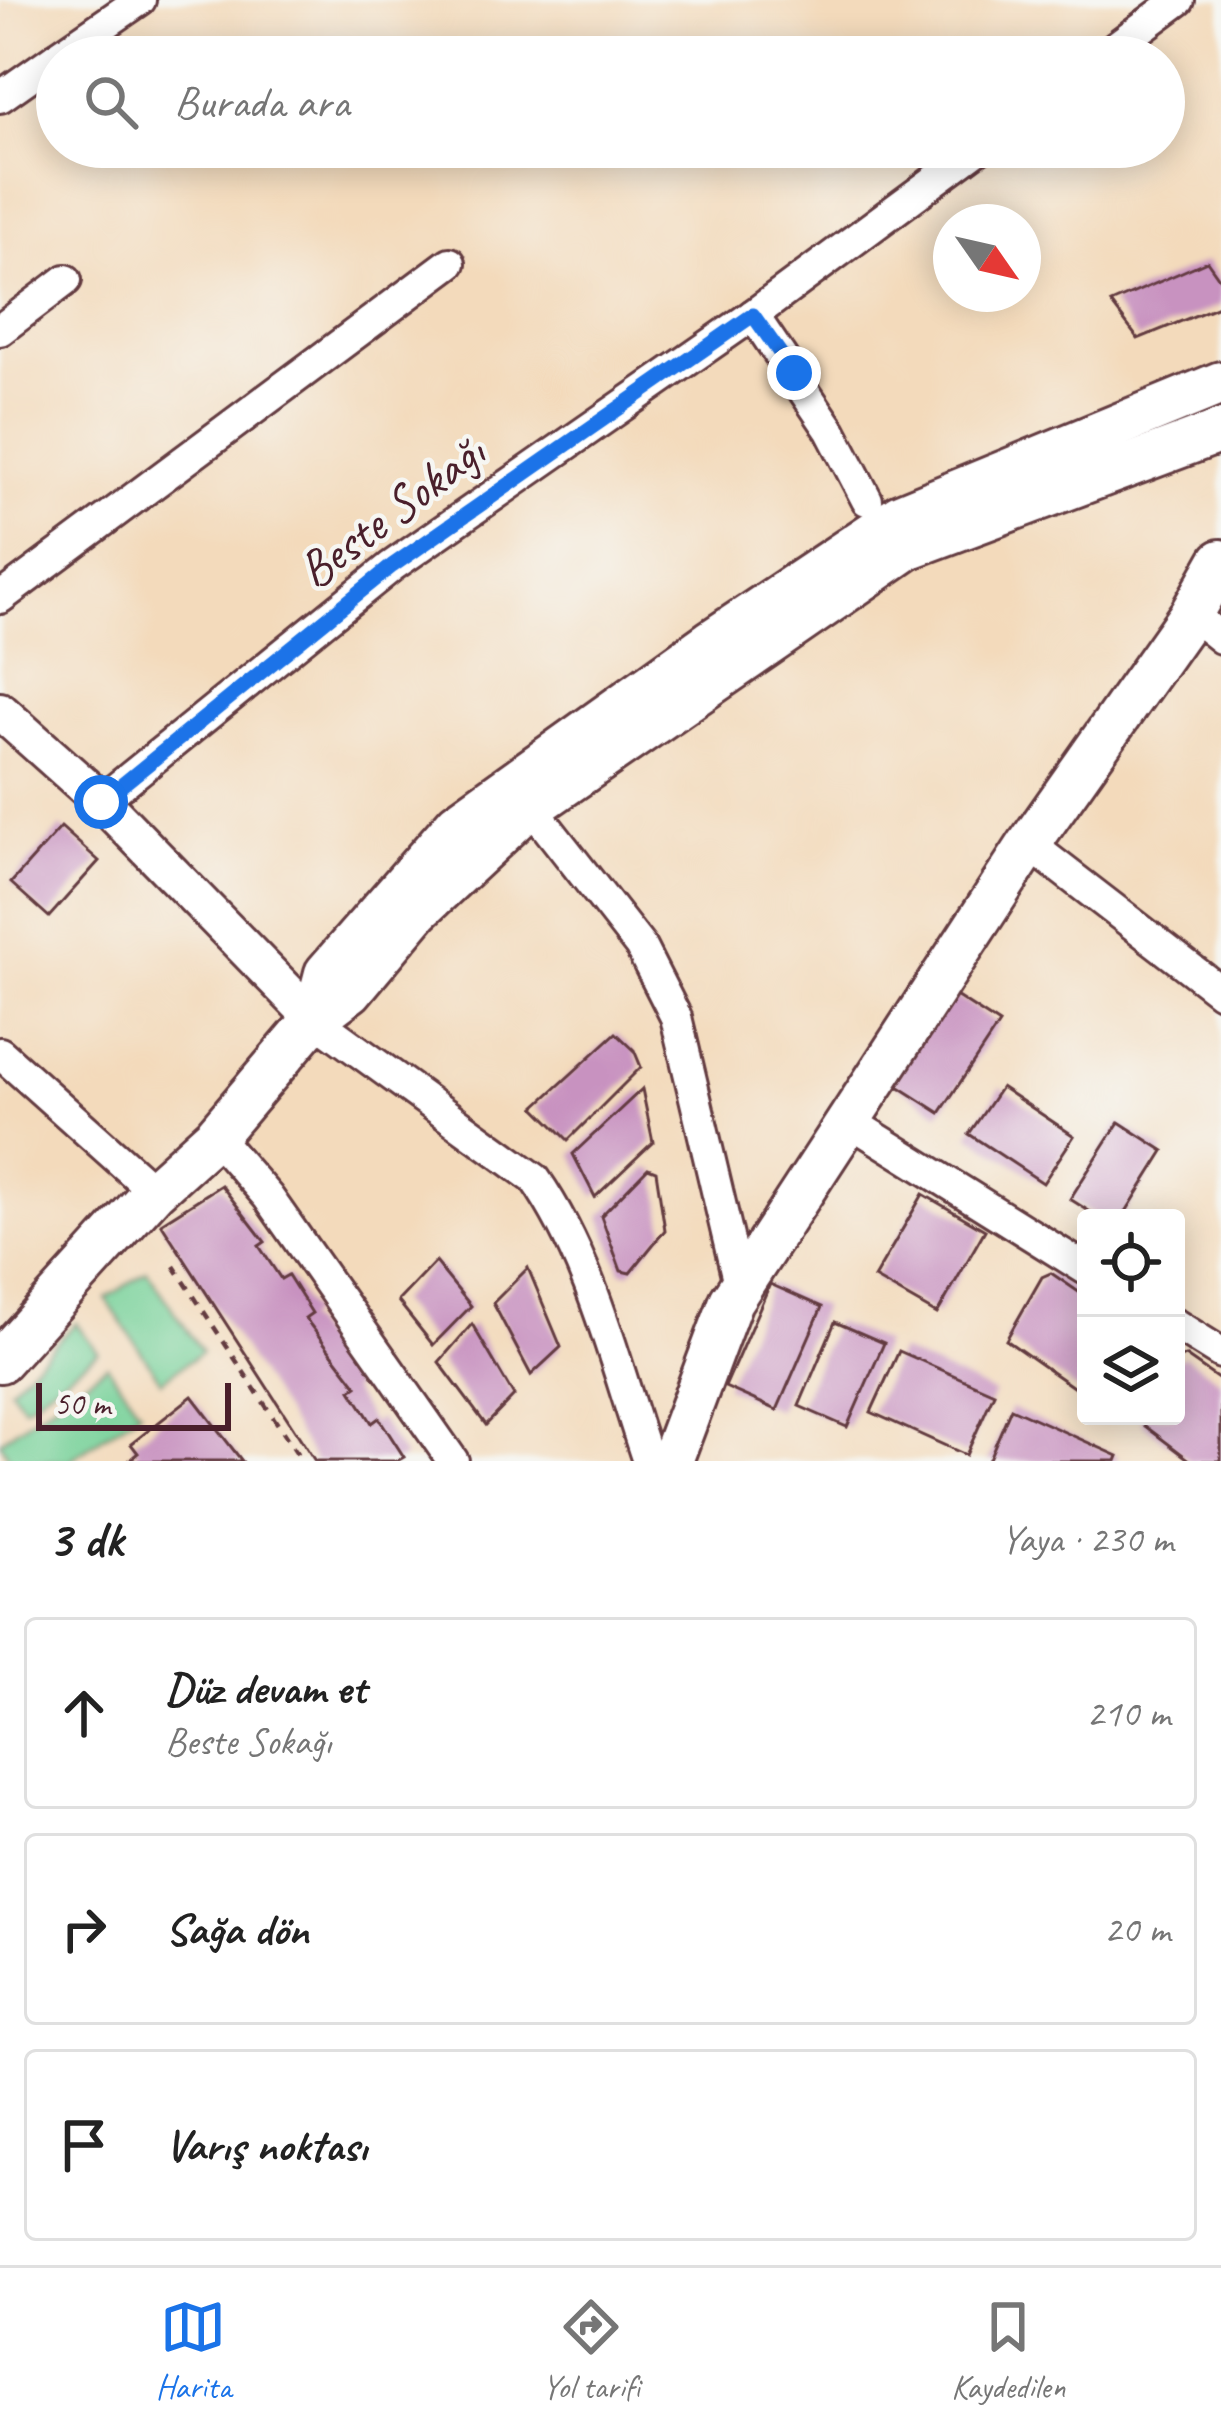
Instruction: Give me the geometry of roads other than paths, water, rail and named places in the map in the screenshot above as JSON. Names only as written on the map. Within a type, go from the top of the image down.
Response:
[{"type":"main road","points":[[314,1019],[326,973],[457,823],[710,642],[900,514],[1221,382]]},
{"type":"main road","points":[[0,1361],[154,1191],[215,1136],[314,1019],[351,991],[418,911],[532,808],[908,548],[1221,431]]},
{"type":"main road","points":[[671,1461],[740,1288],[1029,844],[1206,626],[1221,562]]},
{"type":"street","points":[[88,36],[140,0]]},
{"type":"street","points":[[1130,36],[1179,0]]},
{"type":"street","points":[[0,97],[36,72]]},
{"type":"street","name":"Beste Sokağı","points":[[101,802],[392,566],[753,315],[952,168]]},
{"type":"street","points":[[0,598],[450,263]]},
{"type":"street","points":[[0,330],[65,280]]},
{"type":"street","points":[[753,315],[831,431],[867,500]]},
{"type":"street","points":[[0,711],[101,802],[314,1019],[535,1178],[558,1212],[587,1283],[648,1461]]},
{"type":"street","points":[[532,808],[640,946],[676,1017],[740,1288]]},
{"type":"street","points":[[1029,844],[1221,992]]},
{"type":"street","points":[[0,1053],[154,1191]]},
{"type":"street","points":[[849,1121],[1077,1263]]},
{"type":"street","points":[[215,1136],[268,1197],[453,1461]]},
{"type":"street","points":[[1185,1331],[1221,1353]]}]
